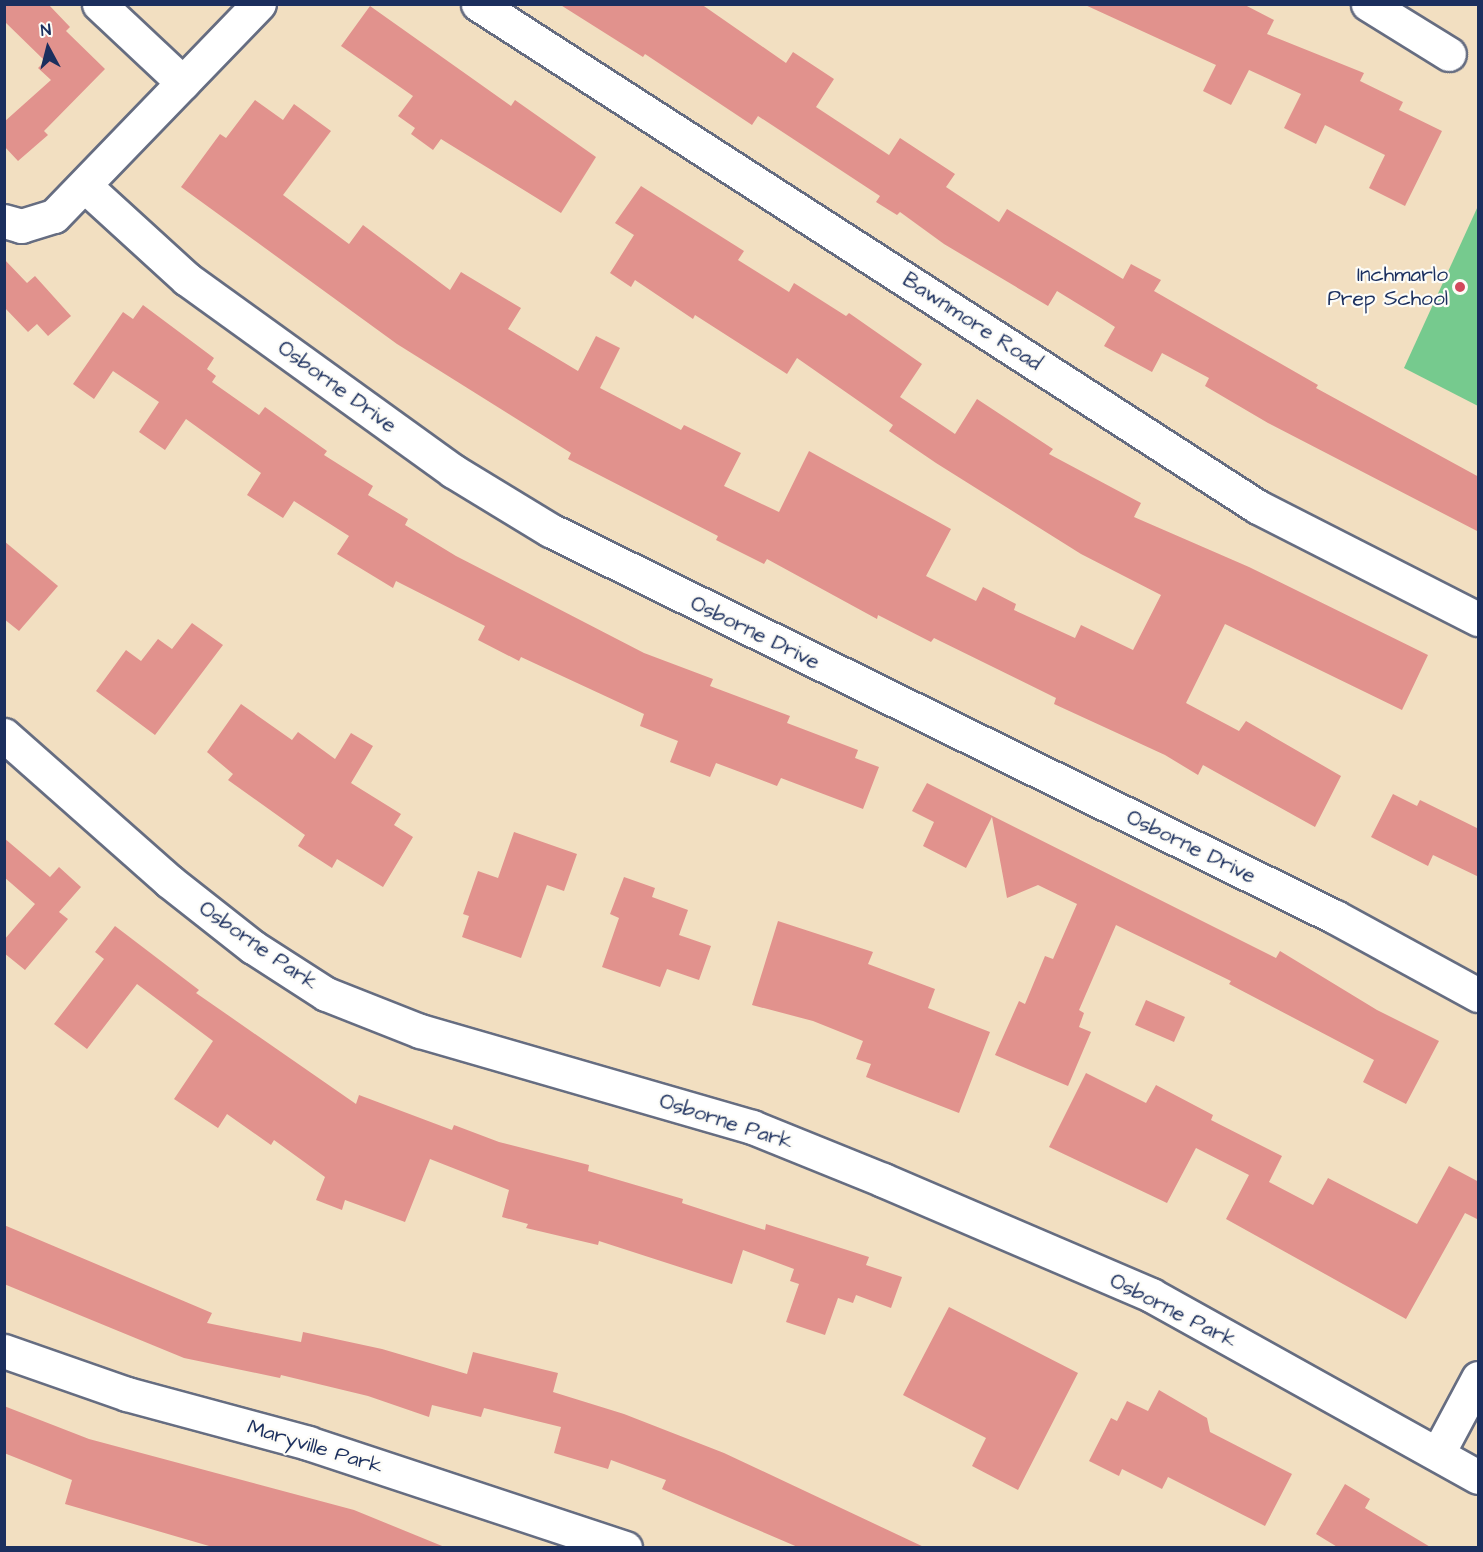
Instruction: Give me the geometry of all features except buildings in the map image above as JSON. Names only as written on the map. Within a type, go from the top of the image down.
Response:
[{"type":"street","points":[[99,4],[183,83]]},
{"type":"street","points":[[4,221],[21,226],[54,216],[259,4]]},
{"type":"street","name":"Bawnmore Road","points":[[478,4],[1258,507],[1479,619]]},
{"type":"street","points":[[1368,4],[1449,54]]},
{"type":"street","name":"Osborne Drive","points":[[85,186],[187,279],[453,471],[550,530],[1335,917],[1479,995]]},
{"type":"street","name":"Osborne Park","points":[[4,735],[169,881],[254,947],[326,994],[420,1031],[752,1127],[883,1180],[1151,1295],[1479,1477]]},
{"type":"street","name":"Maryville Park","points":[[4,1352],[127,1394],[308,1443],[625,1548]]},
{"type":"street","points":[[1438,1453],[1479,1378]]},
{"type":"green space","name":"Inchmarlo Prep School","points":[[1478,206],[1478,406],[1404,368]]},
{"type":"place","name":"Inchmarlo Prep School","points":[[1460,287]]}]
